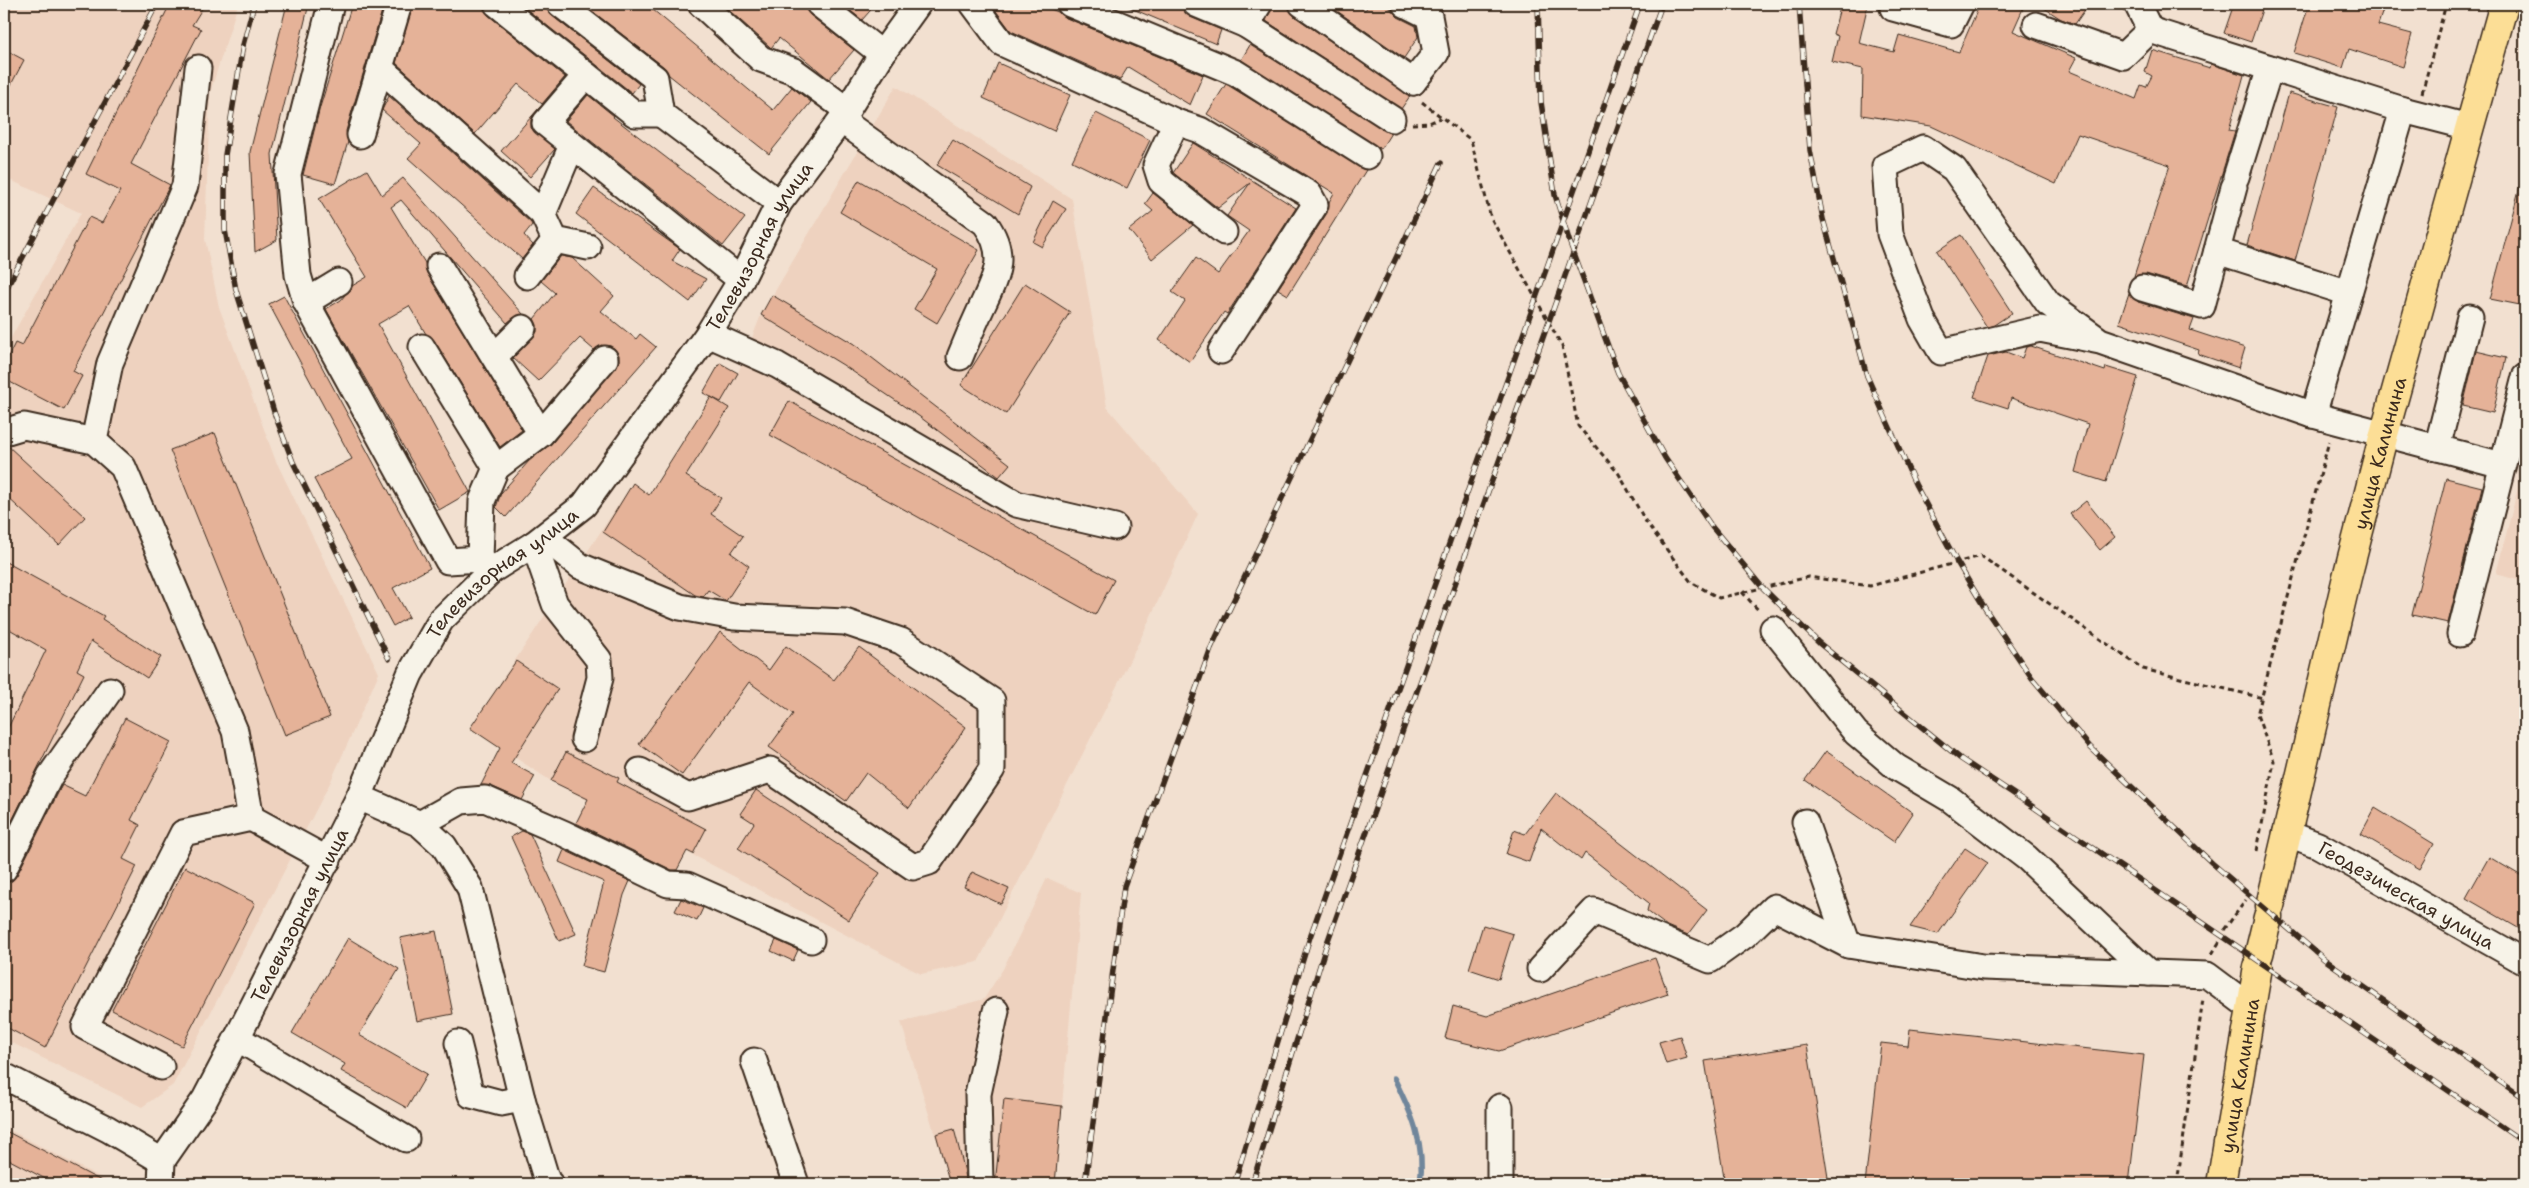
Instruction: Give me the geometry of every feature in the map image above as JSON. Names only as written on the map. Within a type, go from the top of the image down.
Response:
[{"type":"main road","name":"улица Калинина","points":[[2221,1184],[2259,960],[2261,907],[2286,833],[2347,577],[2384,434],[2504,4]]},
{"type":"street","points":[[331,4],[288,174],[298,275],[306,302],[448,560],[486,565],[482,501],[496,468],[541,434],[605,359]]},
{"type":"street","points":[[360,135],[399,4]]},
{"type":"street","points":[[497,4],[635,114],[661,114],[779,203]]},
{"type":"street","points":[[560,4],[655,78],[661,114]]},
{"type":"street","points":[[701,4],[761,59],[794,71],[844,115],[985,223],[995,235],[998,250],[996,279],[960,357]]},
{"type":"street","points":[[819,4],[882,54]]},
{"type":"street","name":"Телевизорная улица","points":[[161,1173],[205,1099],[328,860],[359,796],[410,674],[441,620],[486,565],[539,540],[584,505],[708,334],[741,280],[779,203],[844,115],[882,54],[918,4]]},
{"type":"street","points":[[973,4],[1002,43],[1176,122],[1200,130],[1310,194],[1315,205],[1221,351]]},
{"type":"street","points":[[1070,4],[1236,72],[1367,156]]},
{"type":"street","points":[[1196,4],[1246,25],[1392,119]]},
{"type":"street","points":[[1246,25],[1258,4]]},
{"type":"street","points":[[1302,4],[1412,82],[1436,53],[1429,16],[1405,4]]},
{"type":"street","points":[[1895,4],[1893,8],[1951,24],[1961,4]]},
{"type":"street","points":[[2138,4],[2150,30],[2404,110],[2469,127]]},
{"type":"street","points":[[2036,25],[2123,56],[2150,30]]},
{"type":"street","points":[[94,441],[110,363],[185,186],[198,68]]},
{"type":"street","points":[[380,68],[543,214],[554,240]]},
{"type":"street","points":[[2142,288],[2202,306],[2235,182],[2270,68]]},
{"type":"street","points":[[586,75],[545,123],[741,280]]},
{"type":"street","points":[[2324,419],[2349,293],[2404,110]]},
{"type":"street","points":[[1176,122],[1156,165],[1161,181],[1224,232]]},
{"type":"street","points":[[543,214],[572,144]]},
{"type":"street","points":[[2100,341],[2048,303],[1954,169],[1923,148],[1885,166],[1890,234],[1922,318],[1941,352],[2040,330],[2100,341],[2324,419],[2502,465]]},
{"type":"street","points":[[554,240],[588,247]]},
{"type":"street","points":[[527,276],[554,240]]},
{"type":"street","points":[[2217,251],[2349,293]]},
{"type":"street","points":[[439,266],[541,434]]},
{"type":"street","points":[[306,302],[339,282]]},
{"type":"street","points":[[2437,448],[2470,317]]},
{"type":"street","points":[[495,356],[523,328]]},
{"type":"street","points":[[708,334],[777,365],[1016,504],[1115,527]]},
{"type":"street","points":[[422,347],[496,468]]},
{"type":"street","points":[[2460,634],[2525,378]]},
{"type":"street","points":[[4,432],[24,426],[94,441],[123,466],[235,732],[251,818]]},
{"type":"street","points":[[539,540],[554,604],[599,660],[600,678],[584,739]]},
{"type":"street","points":[[539,540],[580,566],[680,608],[734,617],[845,622],[901,641],[992,701],[992,769],[929,862],[913,867],[770,770],[688,797],[640,771]]},
{"type":"street","points":[[1773,629],[1856,732],[1896,767],[1950,799],[2027,858],[2149,973]]},
{"type":"street","points":[[4,869],[50,776],[110,690]]},
{"type":"street","points":[[359,796],[420,824],[444,846],[470,888],[522,1100],[550,1184]]},
{"type":"street","points":[[420,824],[461,801],[485,799],[565,834],[668,884],[687,885],[811,940]]},
{"type":"street","points":[[161,1067],[85,1028],[183,833],[251,818],[328,860]]},
{"type":"street","points":[[1805,822],[1848,945]]},
{"type":"street","name":"Геодезическая улица","points":[[2286,833],[2318,845],[2525,962]]},
{"type":"street","points":[[1540,969],[1594,912],[1710,960],[1745,935],[1774,907],[1848,945],[1983,967],[2207,976],[2251,1008]]},
{"type":"street","points":[[980,1184],[978,1094],[996,1011]]},
{"type":"street","points":[[237,1038],[406,1139]]},
{"type":"street","points":[[458,1043],[471,1095],[501,1103],[522,1100]]},
{"type":"street","points":[[754,1062],[796,1184]]},
{"type":"street","points":[[4,1076],[108,1129],[161,1173]]},
{"type":"street","points":[[1500,1107],[1500,1184]]},
{"type":"path","points":[[1412,82],[1423,104],[1471,140],[1491,218],[1562,346],[1578,426],[1619,474],[1646,522],[1691,582],[1719,598],[1809,577],[1870,586],[1981,556],[2143,669],[2263,698]]},
{"type":"path","points":[[1392,119],[1411,124],[1429,123],[1441,118]]},
{"type":"path","points":[[2255,859],[2274,761],[2257,715],[2263,698],[2324,419]]},
{"type":"path","points":[[1742,592],[1773,629]]},
{"type":"path","points":[[2224,930],[2261,907]]},
{"type":"path","points":[[2176,1184],[2207,976],[2212,953],[2220,941]]},
{"type":"shaded area","points":[[4,4],[238,4],[210,93],[205,239],[219,307],[275,459],[379,673],[330,783],[173,1085],[142,1107],[4,1039],[4,350],[81,213],[4,177]]},
{"type":"shaded area","points":[[896,86],[1072,199],[1107,407],[1198,514],[1140,640],[978,962],[921,974],[551,781],[470,728],[633,483],[667,506],[728,408],[720,403],[738,373],[761,315]]},
{"type":"shaded area","points":[[2525,460],[2525,582],[2496,574]]},
{"type":"shaded area","points":[[1047,878],[1081,893],[1055,1184],[950,1184],[901,1022],[984,999],[1003,969]]},
{"type":"shaded area","points":[[4,1127],[113,1184],[4,1184]]},
{"type":"building","points":[[170,4],[205,4],[192,25],[201,29],[131,164],[170,185],[73,371],[82,376],[64,410],[4,379],[4,365],[15,343],[22,346],[89,217],[102,223],[120,191],[86,174]]},
{"type":"building","points":[[287,4],[309,4],[272,154],[277,240],[255,252],[250,152]]},
{"type":"building","points":[[352,4],[384,4],[346,131],[348,142],[335,184],[303,175],[320,107]]},
{"type":"building","points":[[413,4],[483,4],[488,15],[565,77],[542,104],[518,84],[475,134],[396,63]]},
{"type":"building","points":[[520,4],[546,4],[551,15],[639,84],[632,93]]},
{"type":"building","points":[[583,4],[646,4],[773,110],[792,87],[811,102],[769,154],[669,75],[664,67]]},
{"type":"building","points":[[722,4],[805,4],[810,15],[854,50],[829,79],[779,38],[771,48]]},
{"type":"building","points":[[842,4],[876,4],[862,20]]},
{"type":"building","points":[[1000,4],[1038,4],[1058,12],[1064,17],[1203,75],[1190,105],[1128,67],[1120,80],[1011,31],[996,11]]},
{"type":"building","points":[[1121,4],[1168,4],[1184,10],[1190,17],[1221,30],[1216,44]]},
{"type":"building","points":[[1273,4],[1288,4],[1294,16],[1410,96],[1401,109],[1266,21]]},
{"type":"building","points":[[1327,4],[1355,4],[1365,10],[1370,4],[1386,4],[1398,17],[1416,26],[1418,37],[1404,58]]},
{"type":"building","points":[[1841,4],[1868,4],[1859,43],[1894,52],[1899,35],[1959,52],[1980,4],[2025,4],[2013,31],[2076,58],[2069,71],[2136,99],[2141,85],[2146,87],[2152,76],[2145,72],[2152,50],[2210,68],[2211,64],[2244,75],[2229,130],[2235,131],[2187,286],[2146,274],[2134,276],[2170,165],[2078,134],[2056,184],[1931,126],[1862,115],[1863,69],[1832,62],[1838,36],[1833,34]]},
{"type":"building","points":[[2038,4],[2089,4],[2075,24],[2061,19]]},
{"type":"building","points":[[2234,4],[2264,4],[2251,42],[2224,33]]},
{"type":"building","points":[[2309,4],[2385,4],[2378,25],[2412,34],[2403,67],[2349,49],[2343,68],[2294,53]]},
{"type":"building","points":[[1250,45],[1391,133],[1381,149],[1241,60]]},
{"type":"building","points":[[4,49],[24,60],[4,98]]},
{"type":"building","points":[[998,63],[1070,95],[1054,131],[983,98]]},
{"type":"building","points":[[1226,84],[1366,170],[1288,295],[1278,289],[1327,213],[1329,202],[1334,193],[1207,114]]},
{"type":"building","points":[[2289,93],[2338,107],[2295,261],[2247,245]]},
{"type":"building","points":[[588,95],[613,117],[745,218],[723,246],[566,121]]},
{"type":"building","points":[[389,96],[531,223],[532,225],[524,235],[533,245],[522,259],[408,158],[421,144],[382,110]]},
{"type":"building","points":[[540,107],[531,120],[531,128],[555,149],[530,177],[501,151]]},
{"type":"building","points":[[1096,113],[1150,140],[1127,188],[1072,161]]},
{"type":"building","points":[[953,140],[1030,187],[1018,214],[937,165]]},
{"type":"building","points":[[1193,143],[1296,208],[1227,314],[1224,312],[1190,362],[1159,340],[1185,301],[1172,292],[1196,258],[1218,274],[1249,231],[1227,216],[1250,183],[1218,208],[1173,173]]},
{"type":"building","points":[[367,170],[382,195],[403,178],[523,314],[507,323],[401,200],[391,207],[425,263],[427,273],[522,430],[500,447],[434,340],[426,334],[409,306],[378,324],[470,492],[439,510],[326,309],[341,300],[352,286],[367,277],[319,199]]},
{"type":"building","points":[[859,180],[979,250],[937,323],[914,309],[937,269],[840,212]]},
{"type":"building","points":[[2520,186],[2525,187],[2525,306],[2490,299]]},
{"type":"building","points":[[594,188],[680,249],[672,261],[706,279],[690,302],[576,214]]},
{"type":"building","points":[[1153,193],[1193,225],[1152,259],[1129,230],[1153,211],[1145,204]]},
{"type":"building","points":[[1053,201],[1066,209],[1042,247],[1033,242]]},
{"type":"building","points":[[1961,235],[2012,313],[1994,325],[1987,327],[1937,251]]},
{"type":"building","points":[[561,256],[572,258],[614,296],[601,311],[636,339],[640,334],[656,347],[506,517],[496,507],[501,493],[529,461],[552,443],[619,362],[619,355],[614,348],[601,345],[594,350],[580,338],[538,381],[513,358],[537,332],[537,325],[534,319],[555,293],[541,281]]},
{"type":"building","points":[[1025,283],[1070,312],[1006,414],[961,385]]},
{"type":"building","points":[[2129,293],[2138,302],[2194,319],[2190,330],[2245,348],[2239,368],[2198,354],[2199,350],[2119,323]]},
{"type":"building","points":[[772,295],[854,344],[1010,464],[999,477],[920,417],[843,365],[761,315]]},
{"type":"building","points":[[284,296],[430,568],[393,588],[409,617],[393,626],[314,479],[352,459],[269,304]]},
{"type":"building","points":[[2031,346],[2105,371],[2106,367],[2138,377],[2106,482],[2075,472],[2088,424],[2011,398],[2008,408],[1974,397],[1988,356],[2006,352],[2022,358],[2026,347]]},
{"type":"building","points":[[2476,351],[2506,358],[2493,413],[2463,406]]},
{"type":"building","points":[[720,363],[738,373],[721,402],[703,393]]},
{"type":"building","points":[[711,397],[729,408],[686,476],[721,498],[711,514],[743,536],[731,553],[749,566],[726,601],[708,590],[703,597],[695,595],[603,532],[633,483],[649,495]]},
{"type":"building","points":[[789,401],[1114,580],[1095,615],[770,435]]},
{"type":"building","points":[[215,433],[330,717],[285,735],[170,450]]},
{"type":"building","points":[[4,446],[8,446],[85,517],[59,545],[4,494]]},
{"type":"building","points":[[2446,478],[2482,487],[2448,623],[2412,615]]},
{"type":"building","points":[[2086,501],[2115,537],[2100,550],[2070,514]]},
{"type":"building","points":[[4,561],[104,616],[102,619],[161,657],[147,678],[91,641],[77,670],[84,674],[4,837],[4,736],[46,650],[4,626]]},
{"type":"building","points":[[720,632],[769,670],[786,646],[834,680],[859,647],[966,727],[909,808],[866,773],[846,801],[769,747],[793,714],[749,682],[682,775],[639,744]]},
{"type":"building","points":[[516,661],[558,689],[511,763],[535,776],[522,800],[491,786],[481,785],[500,748],[470,728]]},
{"type":"building","points":[[125,718],[171,742],[131,820],[140,825],[123,859],[137,866],[45,1048],[4,1026],[4,883],[12,881],[17,875],[62,785],[85,796]]},
{"type":"building","points":[[1826,751],[1913,813],[1894,842],[1805,780]]},
{"type":"building","points":[[566,752],[619,778],[617,782],[706,829],[693,854],[687,851],[677,870],[672,870],[576,823],[588,799],[551,781]]},
{"type":"building","points":[[756,790],[880,873],[849,920],[738,848],[754,823],[740,814]]},
{"type":"building","points":[[1556,793],[1707,910],[1688,935],[1667,926],[1647,911],[1649,903],[1585,853],[1581,860],[1541,828],[1529,862],[1506,854],[1514,830],[1525,834]]},
{"type":"building","points":[[2375,808],[2434,844],[2420,869],[2361,834]]},
{"type":"building","points":[[522,831],[530,834],[576,934],[559,941],[511,837]]},
{"type":"building","points":[[1965,848],[1988,863],[1938,934],[1910,927]]},
{"type":"building","points":[[564,850],[630,881],[624,895],[604,972],[582,966],[604,882],[559,862]]},
{"type":"building","points":[[2489,857],[2525,878],[2525,932],[2466,898]]},
{"type":"building","points":[[185,867],[255,903],[182,1046],[112,1010]]},
{"type":"building","points":[[972,872],[1009,889],[1001,904],[964,887]]},
{"type":"building","points":[[681,899],[703,908],[697,921],[675,911]]},
{"type":"building","points":[[1483,925],[1513,934],[1499,979],[1469,969]]},
{"type":"building","points":[[436,931],[453,1014],[417,1021],[400,938]]},
{"type":"building","points":[[348,938],[399,969],[359,1035],[427,1074],[407,1108],[341,1071],[345,1064],[292,1033]]},
{"type":"building","points":[[776,940],[798,950],[793,961],[771,951]]},
{"type":"building","points":[[1655,958],[1668,994],[1499,1051],[1445,1038],[1453,1006],[1487,1016]]},
{"type":"building","points":[[1910,1029],[2144,1055],[2129,1184],[1865,1184],[1881,1043],[1908,1046]]},
{"type":"building","points":[[1680,1036],[1687,1058],[1666,1064],[1659,1042]]},
{"type":"building","points":[[1807,1045],[1829,1184],[1725,1184],[1705,1061]]},
{"type":"building","points":[[1004,1099],[1062,1106],[1055,1184],[995,1184]]},
{"type":"building","points":[[954,1129],[966,1181],[950,1184],[936,1134]]},
{"type":"building","points":[[4,1130],[107,1184],[55,1184],[4,1157]]},
{"type":"waterway","points":[[1394,1078],[1416,1129],[1421,1156],[1420,1184]]},
{"type":"railway","points":[[4,293],[157,4]]},
{"type":"railway","points":[[254,4],[243,45],[225,155],[225,230],[236,290],[275,415],[293,462],[389,659]]},
{"type":"railway","points":[[1538,4],[1541,102],[1555,195],[1570,243],[1618,373],[1665,458],[1712,527],[1762,587],[1819,643],[1961,759],[2525,1143]]},
{"type":"railway","points":[[1234,1184],[1310,937],[1640,4]]},
{"type":"railway","points":[[1252,1184],[1326,946],[1662,4]]},
{"type":"railway","points":[[1799,4],[1810,150],[1823,219],[1867,376],[1915,484],[1957,562],[1986,610],[2032,678],[2090,747],[2212,863],[2324,959],[2525,1099]]},
{"type":"railway","points":[[1085,1184],[1124,886],[1211,648],[1441,163]]}]
